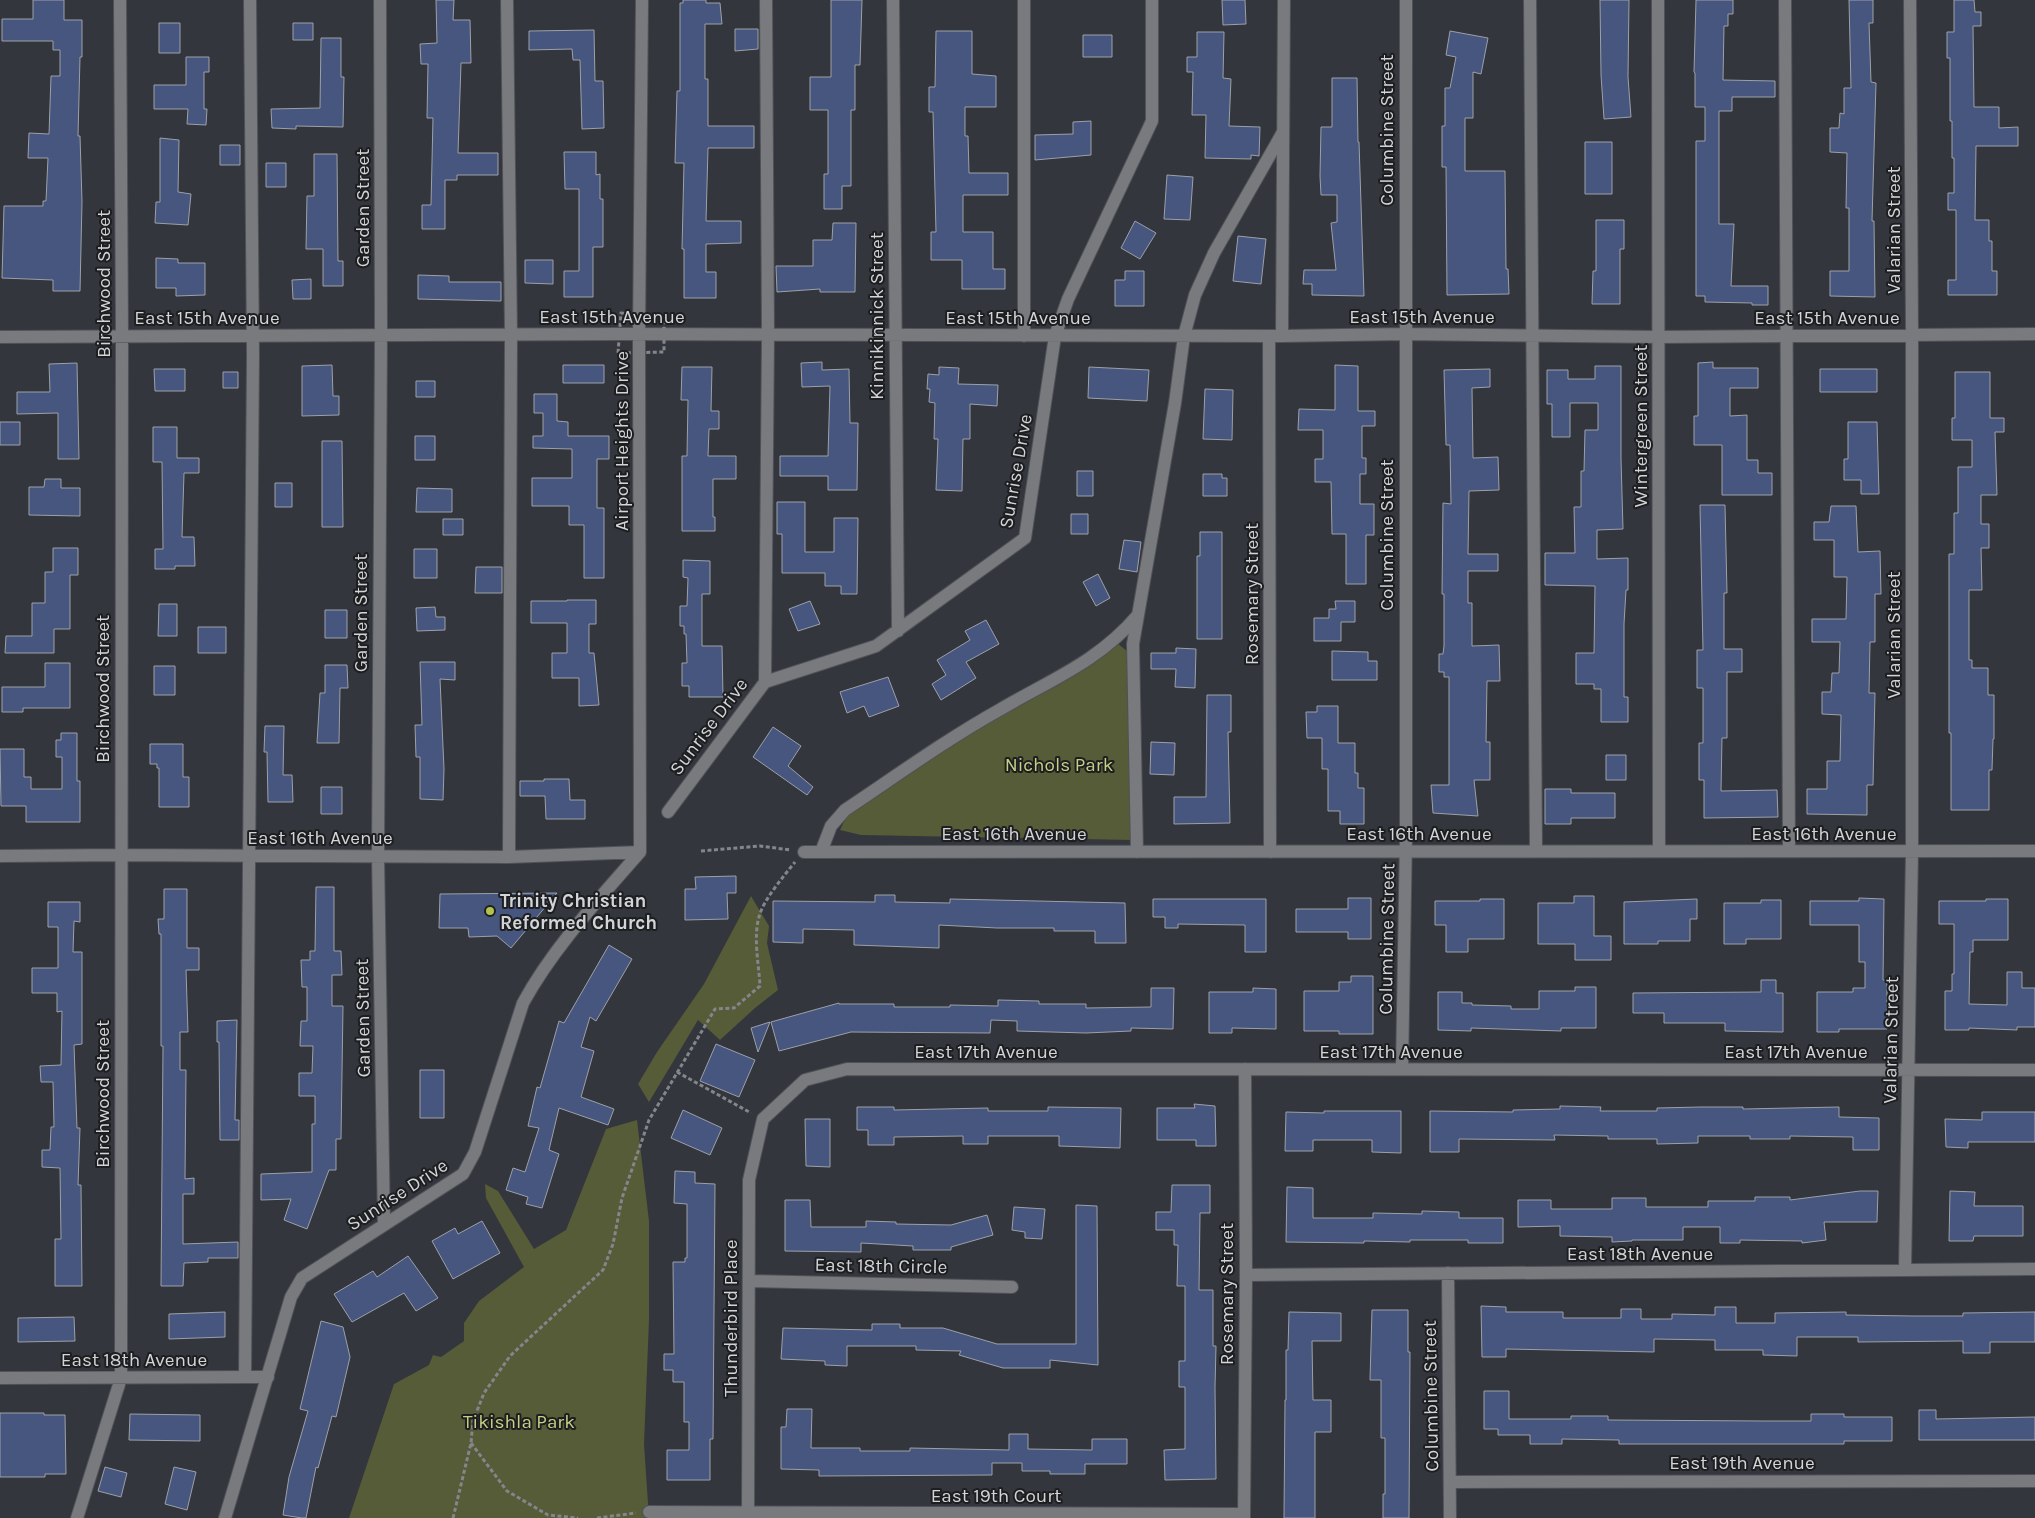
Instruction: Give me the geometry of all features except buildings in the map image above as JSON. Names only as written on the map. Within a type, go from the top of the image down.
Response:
[{"type":"street","name":"Birchwood Street","points":[[77,1518],[121,1378],[122,336],[120,0]]},
{"type":"street","points":[[245,1377],[253,336],[250,0]]},
{"type":"street","name":"Garden Street","points":[[380,0],[381,335],[378,856],[384,1226]]},
{"type":"street","points":[[507,0],[511,335],[509,857]]},
{"type":"street","name":"Airport Heights Drive","points":[[640,852],[639,334],[642,0]]},
{"type":"street","points":[[765,682],[768,335],[766,0]]},
{"type":"street","name":"Kinnikinnick Street","points":[[893,0],[898,631]]},
{"type":"street","points":[[1024,0],[1024,336]]},
{"type":"street","name":"Sunrise Drive","points":[[668,812],[765,682],[876,646],[1025,538],[1055,336],[1068,299],[1152,121],[1152,0]]},
{"type":"street","name":"Rosemary Street","points":[[1270,852],[1275,336],[1283,132],[1284,0]]},
{"type":"street","name":"Columbine Street","points":[[1402,1069],[1406,851],[1404,334],[1406,0]]},
{"type":"street","points":[[1530,0],[1536,851]]},
{"type":"street","name":"Wintergreen Street","points":[[1658,0],[1659,851]]},
{"type":"street","points":[[1785,0],[1789,851]]},
{"type":"street","name":"Valarian Street","points":[[1905,1270],[1912,851],[1910,0]]},
{"type":"street","points":[[1137,852],[1133,644],[1175,403],[1184,336],[1195,295],[1214,253],[1283,132]]},
{"type":"street","name":"East 15th Avenue","points":[[0,337],[639,334],[1024,336],[1404,334],[1659,337],[2035,334]]},
{"type":"street","points":[[820,852],[831,826],[845,810],[1000,709],[1089,660],[1123,633],[1138,616]]},
{"type":"street","name":"East 16th Avenue","points":[[804,852],[2035,851]]},
{"type":"street","name":"Sunrise Drive","points":[[224,1518],[292,1297],[302,1278],[463,1174],[475,1152],[523,1003],[530,990],[593,906],[640,852]]},
{"type":"street","name":"East 16th Avenue","points":[[0,856],[121,854],[509,857],[640,852]]},
{"type":"street","name":"East 17th Avenue","points":[[763,1119],[804,1080],[847,1069],[2035,1070]]},
{"type":"street","name":"Rosemary Street","points":[[1244,1516],[1245,1069]]},
{"type":"street","name":"Thunderbird Place","points":[[748,1516],[749,1180],[763,1119]]},
{"type":"street","name":"East 18th Avenue","points":[[1246,1275],[2035,1269]]},
{"type":"street","name":"Columbine Street","points":[[1448,1273],[1450,1518]]},
{"type":"street","name":"East 18th Circle","points":[[749,1282],[1012,1287]]},
{"type":"street","name":"East 18th Avenue","points":[[0,1378],[268,1377]]},
{"type":"street","name":"East 19th Avenue","points":[[1450,1482],[2035,1481]]},
{"type":"street","points":[[648,1512],[748,1516]]},
{"type":"street","name":"East 19th Court","points":[[748,1516],[1244,1516]]},
{"type":"path","points":[[701,851],[760,846],[804,852]]},
{"type":"path","points":[[453,1518],[470,1443],[473,1421],[484,1393],[510,1356],[603,1270],[613,1244],[622,1198],[649,1120],[715,1009],[734,1008],[760,986],[757,937],[759,916],[774,889],[804,852]]},
{"type":"path","points":[[677,1072],[763,1119]]},
{"type":"path","points":[[470,1443],[507,1491],[548,1515],[578,1518]]},
{"type":"path","points":[[597,1518],[648,1512]]},
{"type":"green space","name":"Nichols Park","points":[[1117,643],[1132,655],[1132,840],[861,835],[840,830],[850,809]]},
{"type":"green space","points":[[751,896],[769,926],[767,943],[778,990],[720,1040],[698,1020],[649,1102],[638,1084],[657,1052],[704,984]]},
{"type":"green space","name":"Tikishla Park","points":[[637,1120],[649,1221],[649,1320],[644,1444],[649,1518],[349,1518],[394,1384],[429,1365],[433,1355],[441,1357],[464,1341],[464,1323],[479,1301],[524,1267],[486,1198],[485,1184],[498,1191],[534,1249],[566,1230],[606,1129]]},
{"type":"place","name":"Trinity Christian Reformed Church","points":[[490,911]]}]
